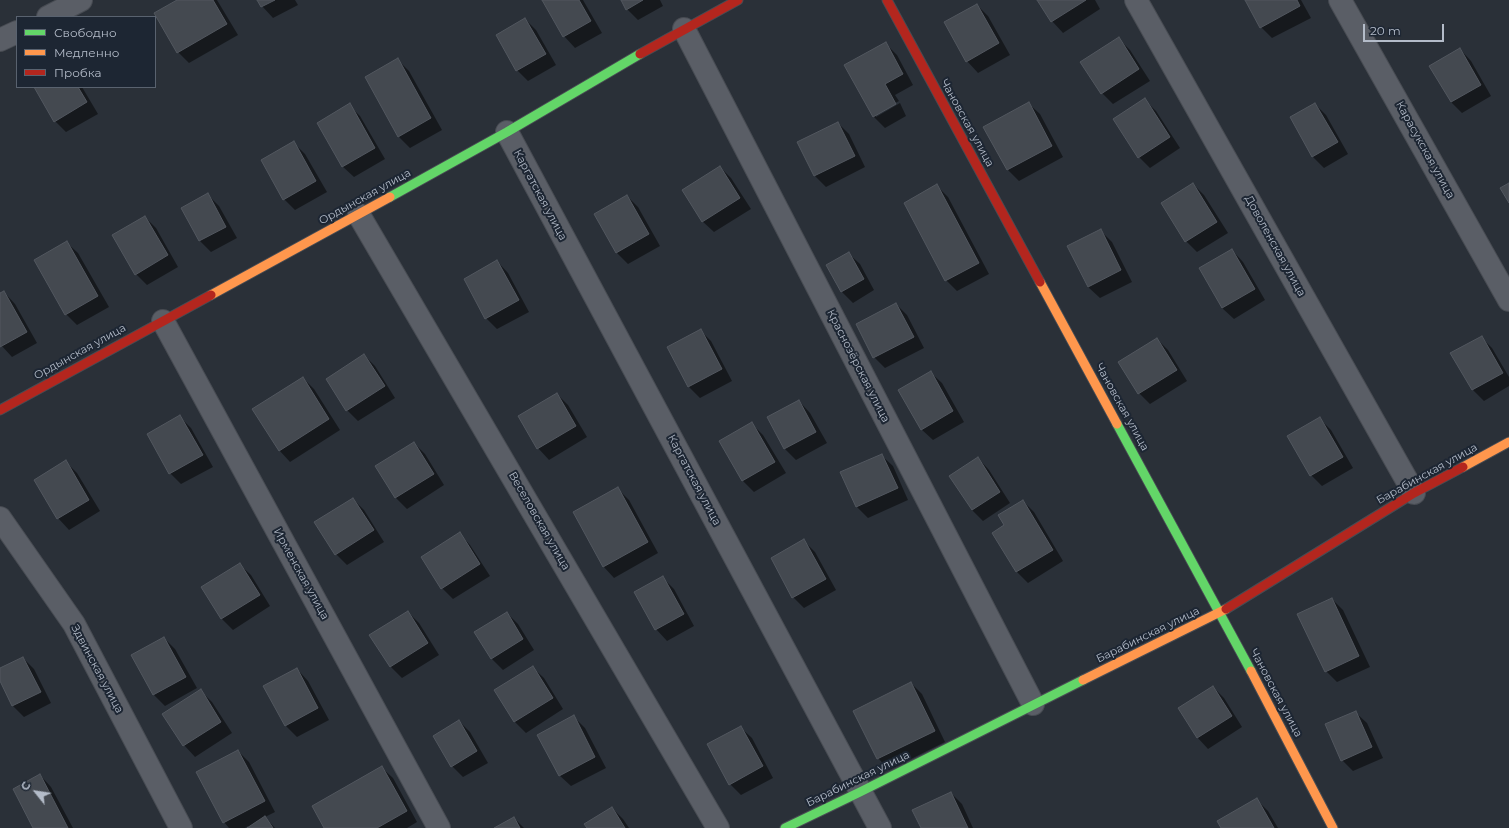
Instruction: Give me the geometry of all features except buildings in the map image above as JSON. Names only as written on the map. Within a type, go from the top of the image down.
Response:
[{"type":"street","points":[[50,16],[81,0]]},
{"type":"street","name":"Ордынская улица","points":[[0,410],[359,215],[507,132],[684,29],[738,0]]},
{"type":"street","name":"Чановская улица","points":[[886,0],[1220,613],[1334,828]]},
{"type":"street","name":"Доволенская улица","points":[[1136,0],[1414,493]]},
{"type":"street","name":"Карасукская улица","points":[[1340,0],[1509,300]]},
{"type":"street","name":"Краснозёрская улица","points":[[684,29],[1032,704]]},
{"type":"street","points":[[0,40],[16,32]]},
{"type":"street","name":"Каргатская улица","points":[[507,132],[880,828]]},
{"type":"street","name":"Веселовская улица","points":[[359,215],[718,828]]},
{"type":"street","name":"Ирменская улица","points":[[163,321],[439,828]]},
{"type":"street","name":"Барабинская улица","points":[[785,828],[860,792],[1032,704],[1220,613],[1414,493],[1509,442]]},
{"type":"street","name":"Здвинская улица","points":[[0,518],[74,624],[181,828]]},
{"type":"traffic: fast","points":[[390,197],[507,132],[640,54]]},
{"type":"traffic: fast","points":[[1117,424],[1251,671]]},
{"type":"traffic: fast","points":[[785,828],[1083,680]]},
{"type":"traffic: slow","points":[[211,295],[390,197]]},
{"type":"traffic: slow","points":[[1040,282],[1117,424]]},
{"type":"traffic: slow","points":[[1463,467],[1509,442]]},
{"type":"traffic: slow","points":[[1083,680],[1226,609]]},
{"type":"traffic: slow","points":[[1251,671],[1333,828]]},
{"type":"traffic: jam","points":[[640,54],[738,0]]},
{"type":"traffic: jam","points":[[887,0],[1040,282]]},
{"type":"traffic: jam","points":[[0,410],[211,295]]},
{"type":"traffic: jam","points":[[1226,609],[1414,493],[1463,467]]}]
